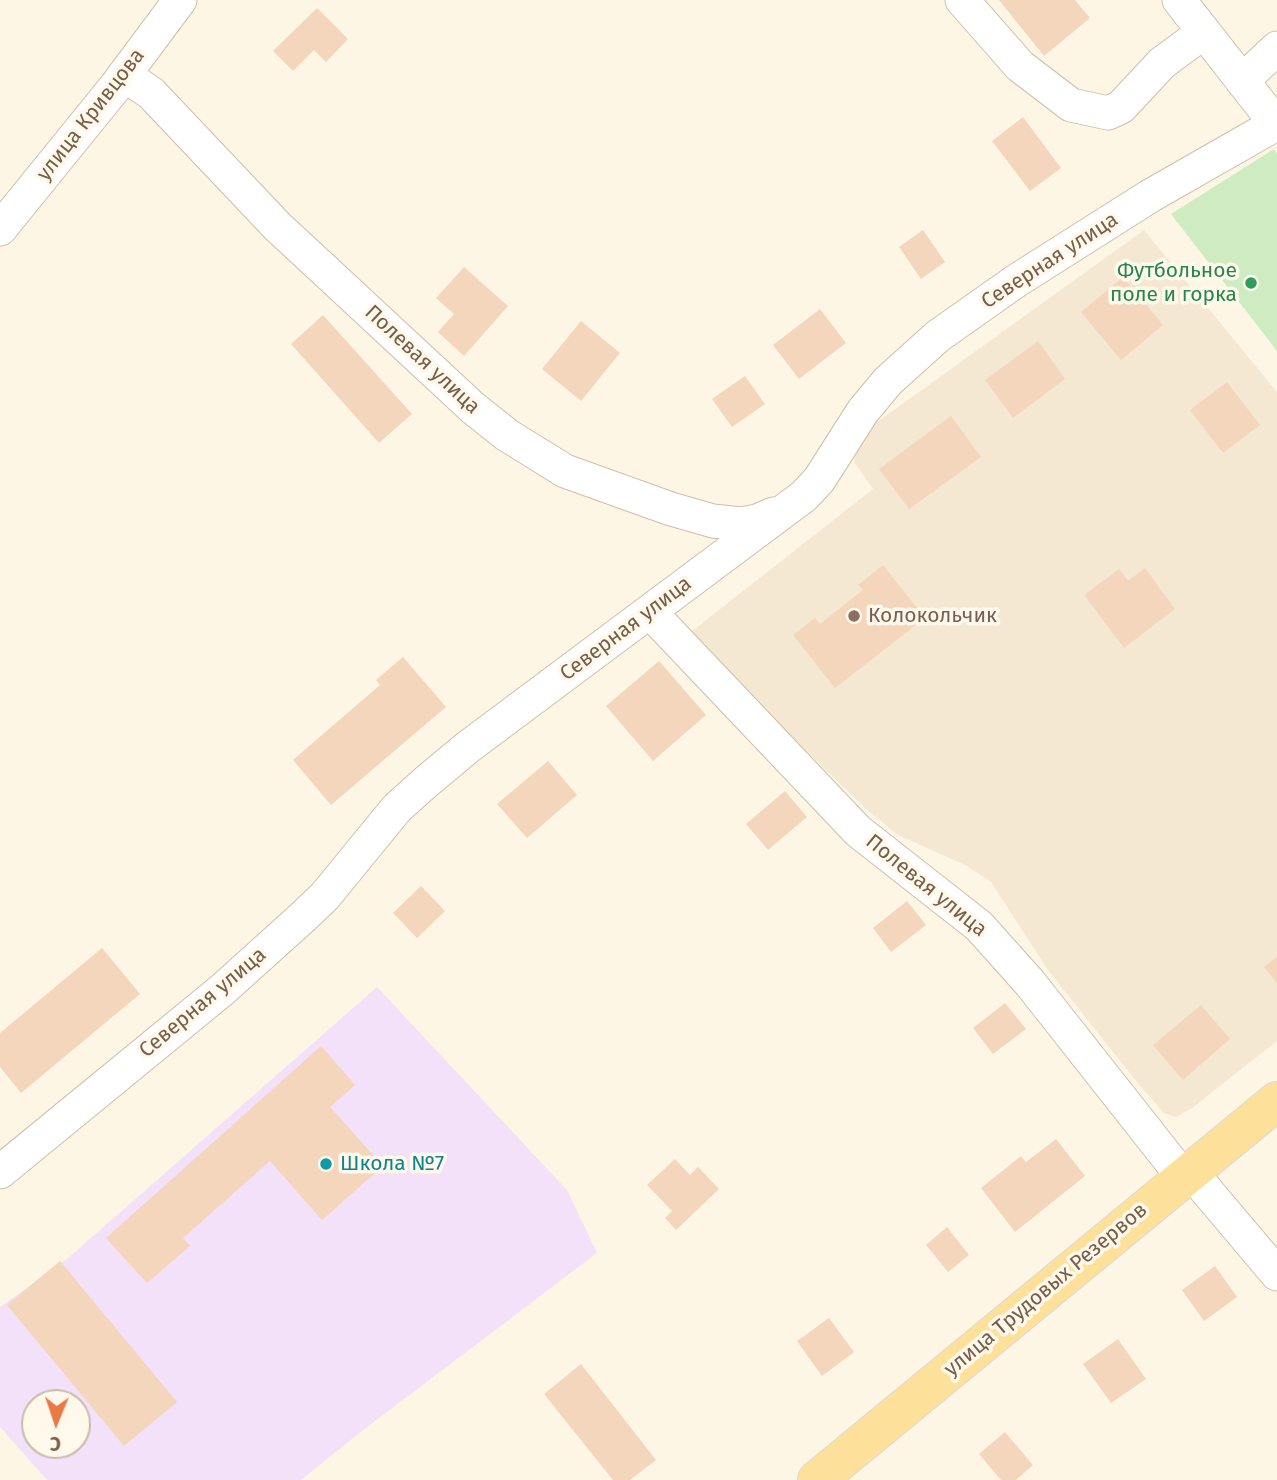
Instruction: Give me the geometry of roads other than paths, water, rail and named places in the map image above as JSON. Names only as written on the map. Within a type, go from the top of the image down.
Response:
[{"type":"main road","name":"улица Трудовых Резервов","points":[[817,1480],[1277,1101]]},
{"type":"street","name":"улица Кривцова","points":[[7,207],[124,75],[180,0]]},
{"type":"street","points":[[962,0],[1020,66],[1071,105],[1108,113],[1121,107],[1161,64],[1204,32]]},
{"type":"street","points":[[1179,0],[1277,125]]},
{"type":"street","points":[[1242,81],[1277,48]]},
{"type":"street","name":"Полевая улица","points":[[124,75],[151,93],[277,226],[473,408],[536,454],[565,471],[713,521],[741,524],[757,521],[785,509]]},
{"type":"street","name":"Северная улица","points":[[0,1172],[222,990],[325,897],[397,808],[426,782],[468,747],[804,496],[819,480],[863,411],[888,381],[938,336],[1016,281],[1139,203],[1277,125]]},
{"type":"street","name":"Полевая улица","points":[[650,612],[858,831],[979,926],[1030,983],[1187,1174],[1277,1274]]},
{"type":"place","name":"Футбольное поле и горка","points":[[1251,283]]},
{"type":"place","name":"Колокольчик","points":[[854,616]]},
{"type":"place","name":"Школа №7","points":[[326,1164]]}]
